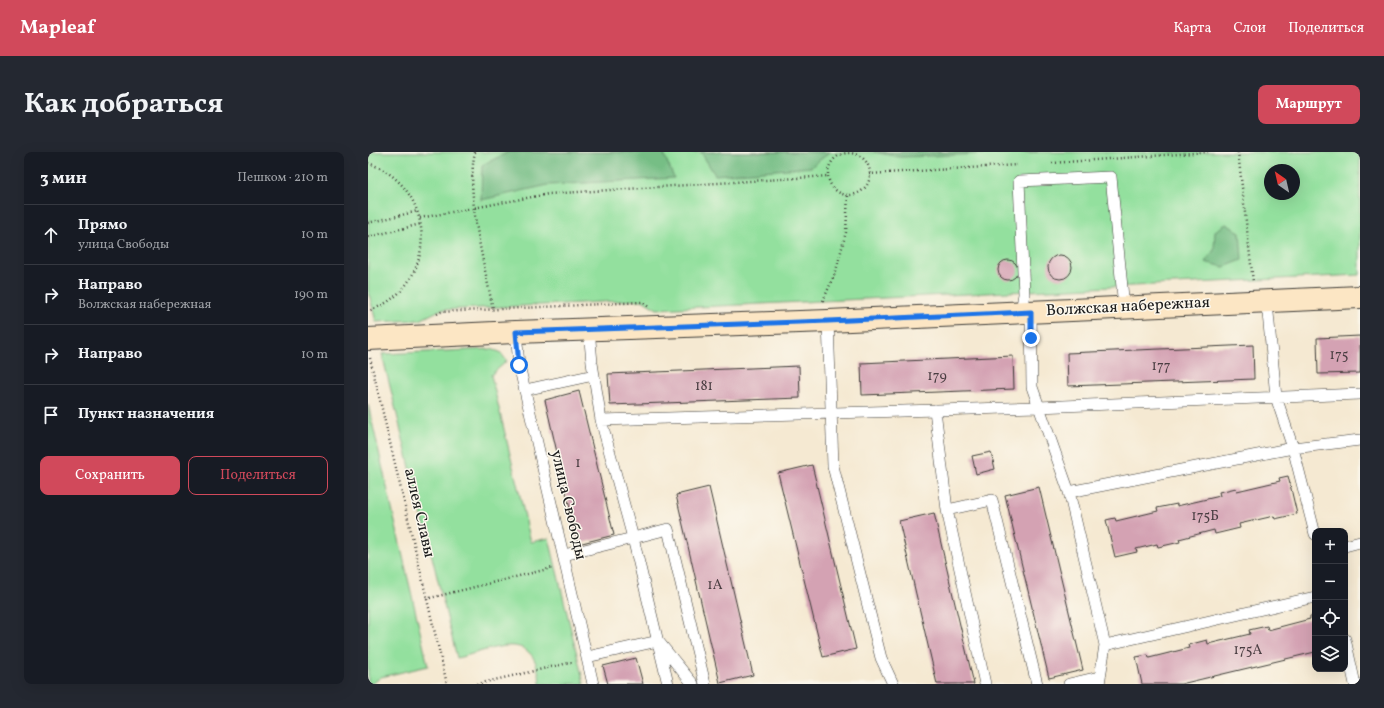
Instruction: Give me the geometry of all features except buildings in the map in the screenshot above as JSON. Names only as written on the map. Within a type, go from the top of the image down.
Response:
[{"type":"street","name":"Волжская набережная","points":[[369,347],[516,332],[589,329],[825,313],[1026,312],[1124,307],[1258,293],[1360,297]]},
{"type":"lane","points":[[1069,684],[1099,680],[1105,645],[1069,492],[1032,387],[1023,287],[1019,181],[1112,177],[1124,307]]},
{"type":"lane","points":[[1258,293],[1268,313],[1276,397],[1293,448],[1313,528]]},
{"type":"lane","points":[[825,313],[832,413],[833,466],[881,658],[893,684]]},
{"type":"lane","points":[[589,329],[601,420],[633,538],[668,684]]},
{"type":"lane","name":"улица Свободы","points":[[516,332],[519,365],[593,684]]},
{"type":"lane","points":[[525,390],[594,375]]},
{"type":"lane","points":[[601,420],[1038,407],[1360,394]]},
{"type":"lane","points":[[935,410],[947,510],[985,684]]},
{"type":"lane","points":[[1069,492],[1293,448],[1360,440]]},
{"type":"lane","points":[[947,510],[992,500],[1036,684]]},
{"type":"lane","points":[[565,560],[633,538],[668,529],[705,684]]},
{"type":"lane","points":[[1348,545],[1360,542]]},
{"type":"lane","points":[[1105,645],[1312,598]]},
{"type":"lane","points":[[587,658],[658,641]]},
{"type":"lane","points":[[658,641],[693,684]]},
{"type":"lane","points":[[1348,652],[1355,684]]},
{"type":"path","points":[[475,152],[471,169],[474,208],[493,310]]},
{"type":"path","points":[[1048,163],[1208,152]]},
{"type":"path","points":[[1238,152],[1258,293]]},
{"type":"path","points":[[845,153],[864,159],[870,174],[862,191],[848,195],[835,190],[828,176],[830,165],[839,156],[845,153]]},
{"type":"path","points":[[368,163],[386,171],[401,184],[409,194],[418,211],[421,224],[421,251],[412,276],[396,296],[385,304],[368,311]]},
{"type":"path","points":[[870,174],[1020,165]]},
{"type":"path","points":[[420,218],[548,194],[828,176]]},
{"type":"path","points":[[825,313],[846,232],[848,195]]},
{"type":"path","points":[[368,223],[418,211]]},
{"type":"path","points":[[368,237],[421,224]]},
{"type":"path","name":"аллея Славы","points":[[369,347],[426,599],[447,684]]},
{"type":"path","points":[[426,599],[565,560]]},
{"type":"path","points":[[477,684],[587,658]]},
{"type":"path","points":[[497,679],[498,684]]},
{"type":"green space","points":[[368,152],[1360,152],[1360,275],[657,309],[642,300],[440,310],[420,320],[376,322],[368,290]]},
{"type":"green space","points":[[509,152],[663,152],[674,178],[548,185],[481,200],[482,165]]},
{"type":"green space","points":[[701,152],[830,152],[811,167],[715,175]]},
{"type":"green space","points":[[874,152],[1038,152],[899,157]]},
{"type":"green space","points":[[1226,224],[1240,232],[1242,260],[1224,267],[1205,262],[1214,250],[1215,231]]},
{"type":"green space","points":[[491,349],[500,352],[507,361],[491,375],[531,542],[549,538],[584,684],[540,684],[537,666],[531,654],[522,648],[511,646],[499,647],[457,658],[382,354]]},
{"type":"green space","points":[[368,404],[428,666],[381,677],[372,684],[368,684]]},
{"type":"route","points":[[519,365],[516,332],[1031,312],[1031,338]]}]
